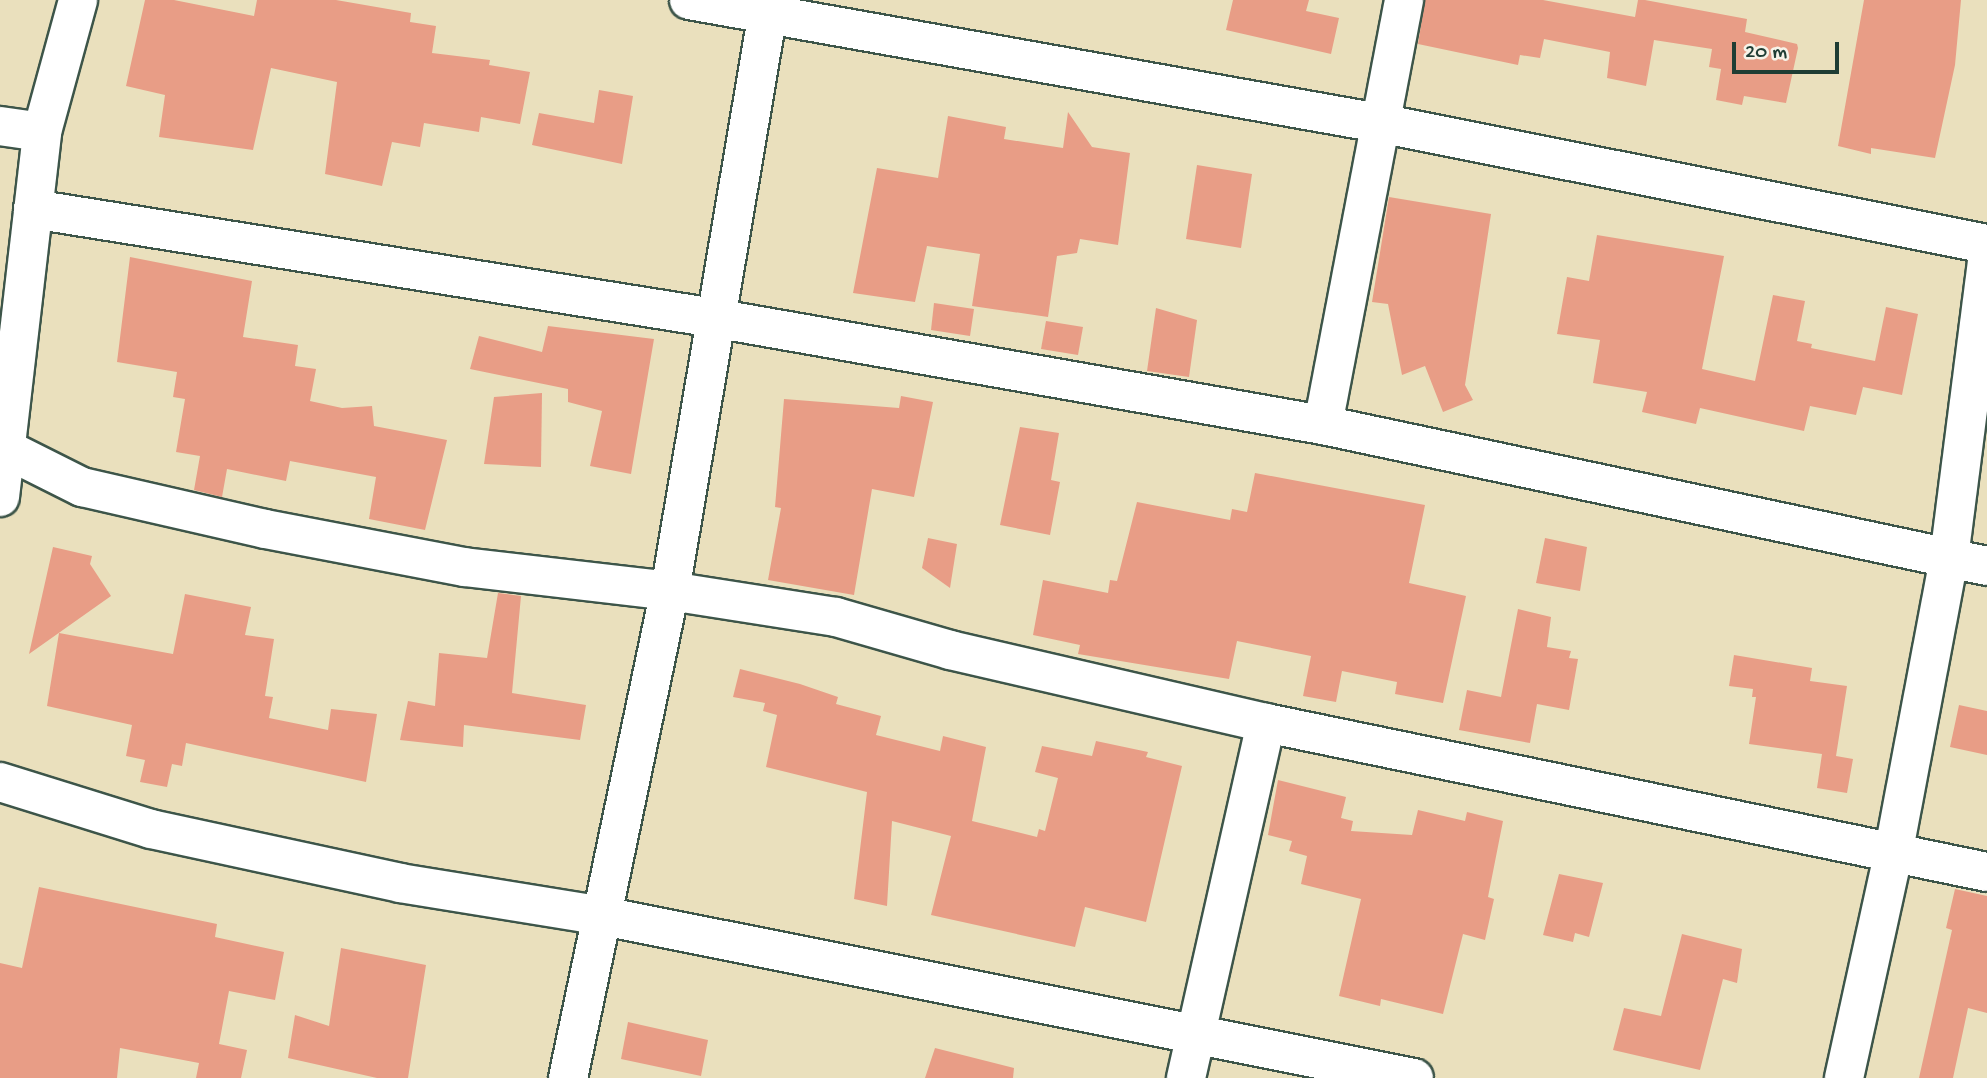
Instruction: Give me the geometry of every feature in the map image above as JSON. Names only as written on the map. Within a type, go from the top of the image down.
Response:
[{"type":"street","points":[[0,497],[3,446],[42,132],[78,0]]},
{"type":"street","points":[[689,0],[769,6],[1379,123],[1987,244]]},
{"type":"street","points":[[1322,425],[1404,0]]},
{"type":"street","points":[[568,1078],[670,591],[714,318],[769,6]]},
{"type":"street","points":[[0,126],[42,132]]},
{"type":"street","points":[[33,209],[714,318],[1322,425],[1987,566]]},
{"type":"street","points":[[1844,1078],[1893,855],[1949,558],[1987,262]]},
{"type":"street","points":[[3,446],[82,487],[265,529],[464,567],[670,591],[836,617],[950,650],[1266,723],[1893,855],[1987,872]]},
{"type":"street","points":[[1186,1078],[1266,723]]},
{"type":"street","points":[[0,782],[164,832],[400,883],[603,916],[1413,1078]]},
{"type":"building","points":[[145,0],[174,0],[254,16],[257,0],[336,0],[411,13],[410,22],[436,26],[432,53],[490,60],[489,65],[530,72],[520,124],[481,117],[479,132],[424,123],[420,147],[392,142],[382,186],[325,174],[337,82],[271,68],[253,150],[159,137],[165,95],[126,86]]},
{"type":"building","points":[[1233,0],[1309,0],[1306,11],[1339,18],[1331,54],[1226,30]]},
{"type":"building","points":[[1425,0],[1543,0],[1635,17],[1638,0],[1645,0],[1747,19],[1745,32],[1797,44],[1798,48],[1786,103],[1744,96],[1742,105],[1716,100],[1721,69],[1709,67],[1712,49],[1654,40],[1646,86],[1607,78],[1610,52],[1544,39],[1540,58],[1520,55],[1518,65],[1418,44]]},
{"type":"building","points":[[1864,0],[1961,0],[1955,65],[1935,158],[1871,148],[1871,154],[1838,146]]},
{"type":"building","points":[[599,90],[633,96],[622,164],[532,145],[539,113],[594,123]]},
{"type":"building","points":[[1068,112],[1092,147],[1130,153],[1118,245],[1080,239],[1077,253],[1057,256],[1048,317],[972,306],[980,254],[927,246],[915,302],[853,293],[877,168],[938,178],[948,116],[1006,127],[1004,139],[1063,148]]},
{"type":"building","points":[[1197,165],[1252,174],[1241,248],[1186,239]]},
{"type":"building","points":[[1389,197],[1491,214],[1465,385],[1473,400],[1443,412],[1425,366],[1402,375],[1388,304],[1372,302]]},
{"type":"building","points":[[1597,235],[1724,256],[1702,369],[1755,381],[1773,295],[1805,301],[1797,341],[1812,344],[1811,348],[1875,361],[1886,307],[1918,314],[1902,395],[1863,387],[1856,415],[1810,406],[1804,431],[1700,408],[1696,424],[1642,412],[1647,392],[1593,383],[1600,340],[1557,334],[1567,277],[1589,281]]},
{"type":"building","points":[[130,257],[252,281],[243,337],[298,345],[295,366],[316,369],[310,401],[342,408],[372,406],[374,426],[447,440],[425,530],[369,519],[376,477],[290,461],[286,481],[227,469],[222,497],[194,490],[200,456],[176,452],[185,399],[173,397],[177,372],[117,362]]},
{"type":"building","points":[[934,303],[974,309],[970,336],[931,330]]},
{"type":"building","points":[[1156,308],[1197,320],[1189,377],[1147,371]]},
{"type":"building","points":[[1046,321],[1083,327],[1078,355],[1041,349]]},
{"type":"building","points":[[548,326],[654,339],[631,474],[590,466],[602,411],[568,402],[568,389],[470,369],[479,336],[542,352]]},
{"type":"building","points":[[542,393],[541,467],[484,464],[494,397]]},
{"type":"building","points":[[901,396],[933,402],[914,497],[872,489],[854,595],[768,580],[781,508],[775,507],[784,399],[899,408]]},
{"type":"building","points":[[1020,427],[1059,433],[1051,480],[1060,482],[1050,535],[1000,525]]},
{"type":"building","points":[[1255,473],[1425,505],[1409,583],[1466,596],[1443,703],[1395,694],[1397,682],[1342,671],[1336,702],[1303,696],[1311,656],[1237,641],[1229,679],[1078,654],[1080,645],[1033,635],[1043,580],[1108,593],[1110,580],[1117,581],[1137,502],[1230,520],[1232,509],[1247,512]]},
{"type":"building","points":[[928,538],[957,544],[950,588],[922,568]]},
{"type":"building","points":[[1545,538],[1587,547],[1580,591],[1536,583]]},
{"type":"building","points":[[53,547],[92,556],[90,564],[111,596],[29,654]]},
{"type":"building","points":[[498,593],[521,596],[512,693],[586,705],[580,740],[464,725],[463,747],[400,740],[408,701],[435,706],[439,653],[487,658]]},
{"type":"building","points":[[185,594],[251,607],[245,635],[274,639],[265,696],[273,697],[269,718],[328,730],[331,709],[377,714],[366,782],[186,743],[182,766],[172,764],[167,787],[140,782],[145,760],[126,756],[132,725],[47,706],[59,633],[173,654]]},
{"type":"building","points":[[1518,609],[1551,617],[1547,647],[1571,651],[1569,658],[1578,659],[1569,710],[1537,704],[1530,743],[1459,730],[1467,690],[1501,697]]},
{"type":"building","points":[[1734,655],[1812,668],[1810,681],[1847,686],[1836,756],[1853,759],[1847,793],[1817,788],[1822,754],[1749,744],[1756,697],[1752,697],[1753,689],[1729,686]]},
{"type":"building","points":[[740,669],[800,684],[838,697],[836,704],[881,716],[876,735],[940,751],[943,736],[986,747],[972,821],[1037,837],[1039,829],[1045,831],[1058,778],[1035,772],[1042,746],[1092,756],[1096,741],[1148,752],[1146,757],[1182,766],[1146,922],[1085,907],[1075,947],[931,915],[951,836],[892,821],[887,906],[854,899],[867,792],[766,767],[777,715],[763,711],[765,703],[733,697]]},
{"type":"building","points":[[1959,705],[1987,711],[1987,755],[1950,747]]},
{"type":"building","points":[[1278,780],[1346,797],[1341,818],[1353,821],[1351,831],[1412,835],[1418,810],[1465,821],[1467,812],[1503,821],[1488,897],[1494,899],[1485,940],[1463,934],[1443,1014],[1381,999],[1380,1006],[1339,996],[1361,899],[1301,884],[1307,856],[1289,851],[1292,841],[1268,835]]},
{"type":"building","points":[[1559,874],[1603,883],[1589,937],[1575,933],[1573,942],[1543,935]]},
{"type":"building","points":[[39,887],[217,924],[215,937],[284,952],[275,1000],[229,991],[219,1044],[247,1050],[241,1078],[196,1078],[199,1063],[120,1048],[117,1078],[0,1078],[0,963],[22,968]]},
{"type":"building","points":[[1955,889],[1987,896],[1987,1013],[1968,1008],[1953,1078],[1919,1078],[1952,930],[1946,928]]},
{"type":"building","points":[[1682,934],[1742,949],[1737,983],[1723,979],[1700,1070],[1613,1050],[1624,1008],[1661,1016]]},
{"type":"building","points":[[341,948],[426,965],[408,1078],[377,1078],[288,1058],[295,1015],[329,1026]]},
{"type":"building","points":[[628,1022],[708,1040],[701,1076],[621,1059]]},
{"type":"building","points":[[935,1048],[1014,1068],[1013,1078],[925,1078]]}]
